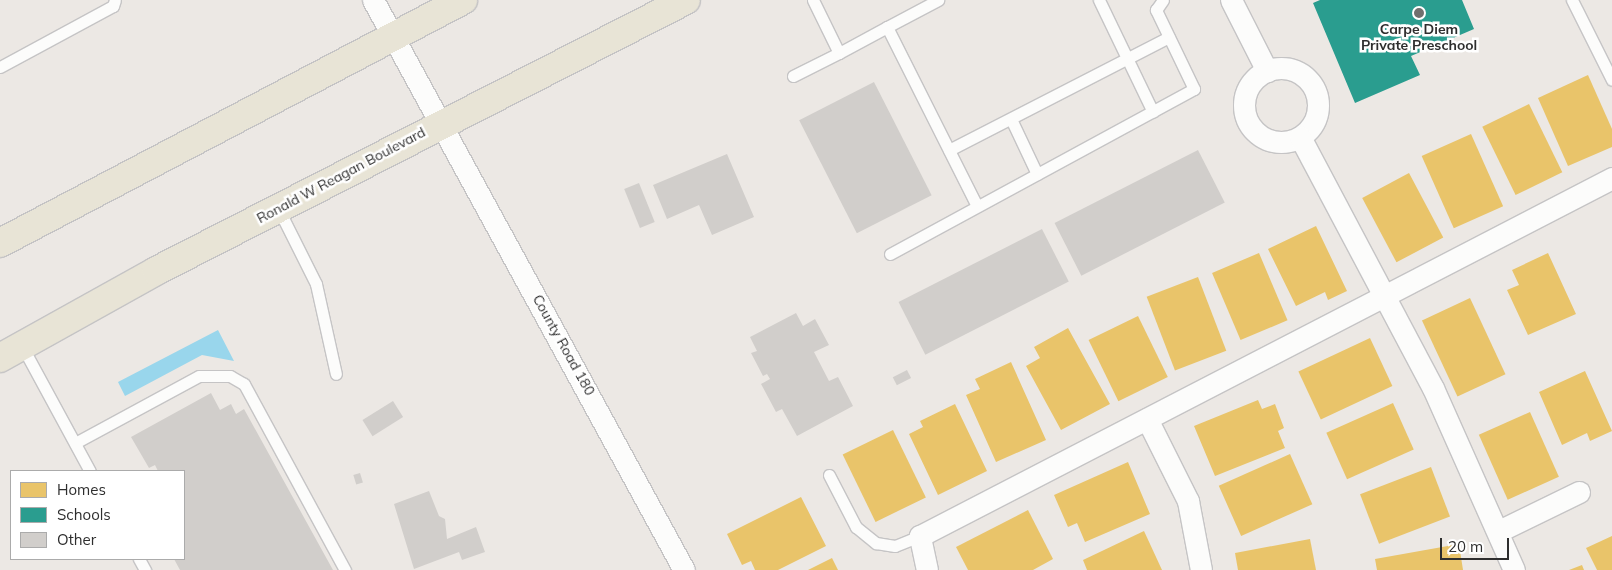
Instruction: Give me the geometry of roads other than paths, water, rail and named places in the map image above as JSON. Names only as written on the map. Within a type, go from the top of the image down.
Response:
[{"type":"main road","points":[[0,243],[463,0]]},
{"type":"main road","name":"Ronald W Reagan Boulevard","points":[[11,352],[438,124],[686,0]]},
{"type":"street","name":"County Road 180","points":[[373,0],[438,124],[548,314],[684,570]]},
{"type":"street","points":[[1231,0],[1266,70]]},
{"type":"street","points":[[1288,68],[1308,79],[1314,88],[1318,110],[1300,137],[1277,142],[1265,138],[1248,121],[1244,110],[1249,86],[1266,70],[1288,68]]},
{"type":"street","points":[[1300,137],[1384,299],[1433,388],[1499,531],[1514,570]]},
{"type":"street","points":[[928,570],[920,536],[1384,299],[1612,178]]},
{"type":"street","points":[[1147,419],[1188,501],[1201,570]]},
{"type":"street","points":[[1499,531],[1578,492]]},
{"type":"lane","points":[[0,67],[113,6],[115,0]]},
{"type":"lane","points":[[813,0],[839,53]]},
{"type":"lane","points":[[793,76],[938,0]]},
{"type":"lane","points":[[1099,0],[1153,112]]},
{"type":"lane","points":[[890,254],[1194,89],[1156,10],[1163,0]]},
{"type":"lane","points":[[1572,0],[1612,80]]},
{"type":"lane","points":[[887,27],[977,206]]},
{"type":"lane","points":[[949,150],[1169,38]]},
{"type":"lane","points":[[1011,119],[1037,174]]},
{"type":"lane","points":[[278,208],[316,284],[336,374]]},
{"type":"lane","points":[[11,352],[75,443],[89,470]]},
{"type":"lane","points":[[75,443],[199,376],[230,376],[244,384],[345,570]]},
{"type":"lane","points":[[829,474],[856,527],[876,543],[895,546],[920,536]]},
{"type":"water","points":[[218,330],[234,361],[202,355],[125,396],[118,382]]},
{"type":"place","name":"Carpe Diem Private Preschool","points":[[1419,13]]}]
